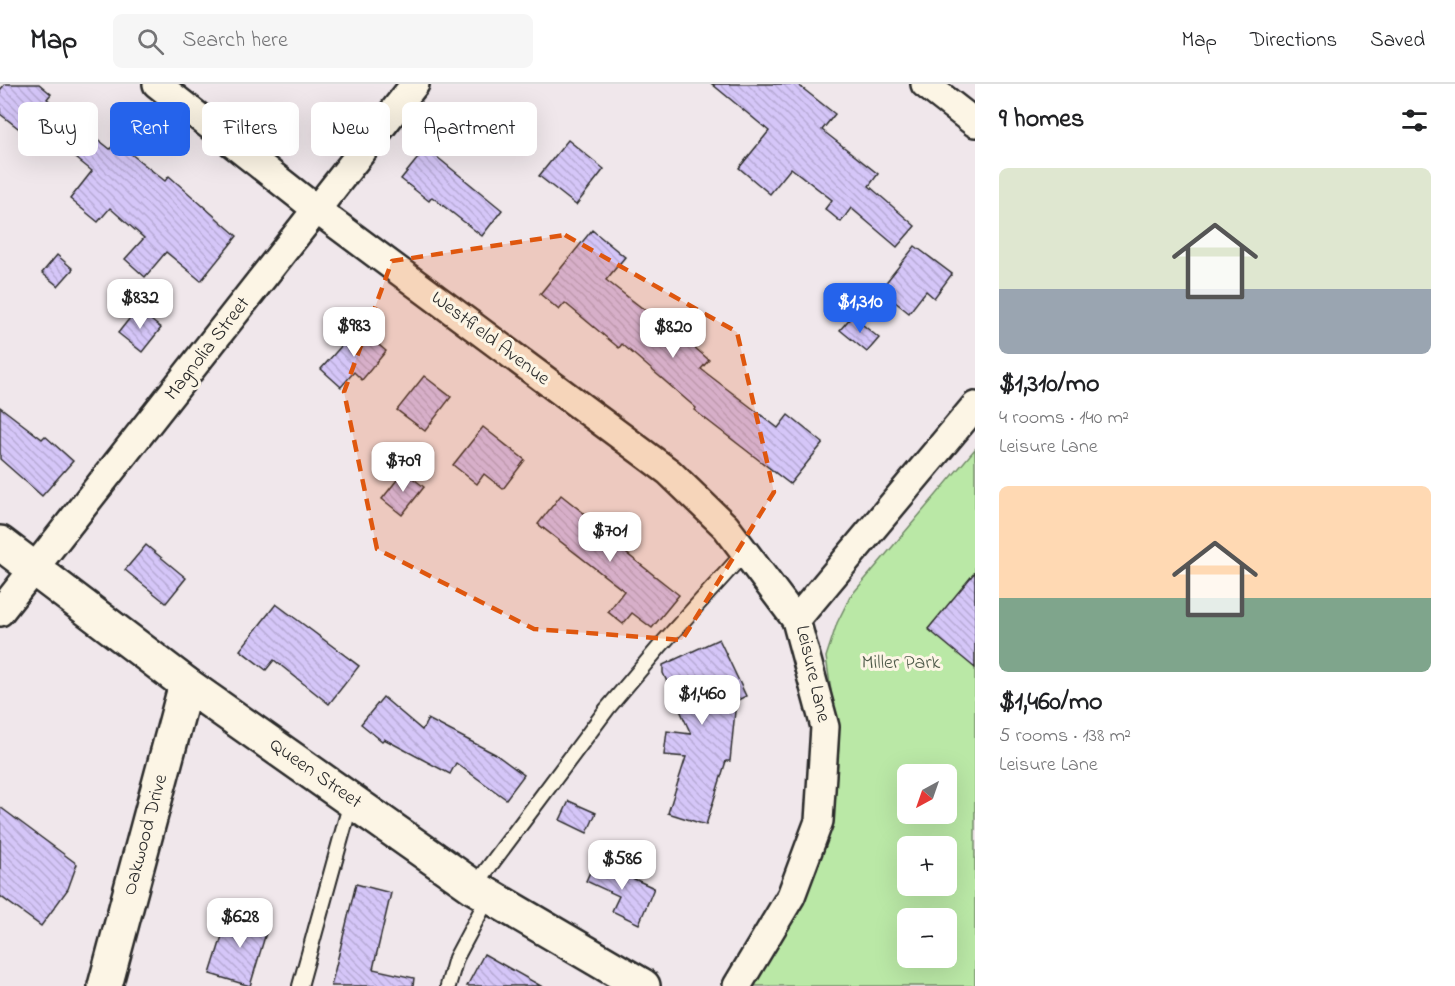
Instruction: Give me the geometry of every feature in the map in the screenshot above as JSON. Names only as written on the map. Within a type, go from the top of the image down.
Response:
[{"type":"street","name":"Westfield Avenue","points":[[157,84],[317,210],[669,472],[726,526],[796,620]]},
{"type":"street","name":"Magnolia Street","points":[[0,612],[415,84]]},
{"type":"street","points":[[925,84],[975,123]]},
{"type":"street","name":"Leisure Lane","points":[[737,986],[791,896],[819,821],[825,727],[796,620],[975,406]]},
{"type":"street","name":"Queen Street","points":[[0,543],[186,684],[482,892],[643,986]]},
{"type":"street","name":"Oakwood Drive","points":[[105,986],[186,684]]},
{"type":"lane","points":[[448,986],[456,958],[482,892],[607,709],[745,552]]},
{"type":"lane","points":[[300,986],[351,800]]},
{"type":"highlighted area","points":[[565,235],[737,332],[774,492],[682,640],[534,629],[377,549],[344,392],[392,261]]},
{"type":"green space","name":"Miller Park","points":[[975,449],[975,986],[752,986],[817,870],[834,808],[839,745],[826,657],[837,623],[850,597]]},
{"type":"building","points":[[5,84],[39,84],[51,94],[47,99],[51,102],[18,102],[18,128],[0,114],[0,90]]},
{"type":"building","points":[[712,84],[797,84],[835,114],[822,130],[878,174],[869,186],[915,226],[897,247],[851,208],[841,222],[825,209],[832,200],[791,168],[770,194],[739,168],[769,131]]},
{"type":"building","points":[[98,139],[110,149],[110,156],[134,156],[165,181],[169,176],[237,236],[201,281],[166,252],[145,277],[125,259],[144,238],[110,208],[98,222],[70,199],[92,171],[73,156],[98,156]]},
{"type":"building","points":[[568,140],[604,169],[576,205],[539,176]]},
{"type":"building","points":[[420,156],[436,156],[502,210],[482,236],[432,197],[429,201],[401,179]]},
{"type":"building","points":[[592,230],[625,257],[606,280],[647,312],[644,316],[679,347],[686,340],[709,360],[701,369],[778,428],[788,415],[823,443],[790,484],[694,410],[696,408],[622,344],[619,348],[565,303],[559,310],[540,294]]},
{"type":"building","points":[[915,246],[952,274],[934,298],[926,291],[909,313],[880,290]]},
{"type":"building","points":[[57,255],[73,269],[58,286],[42,273]]},
{"type":"building","points":[[137,309],[161,328],[142,352],[118,333]]},
{"type":"building","points":[[852,316],[879,338],[867,352],[840,330]]},
{"type":"building","points":[[358,327],[386,351],[362,380],[354,372],[341,387],[321,369]]},
{"type":"building","points":[[424,376],[451,397],[425,431],[397,410]]},
{"type":"building","points":[[0,407],[42,439],[45,436],[73,461],[42,496],[0,459]]},
{"type":"building","points":[[483,427],[525,460],[503,489],[484,474],[477,484],[453,465]]},
{"type":"building","points":[[404,471],[424,487],[402,515],[382,499]]},
{"type":"building","points":[[561,495],[629,549],[626,553],[679,595],[652,628],[632,613],[623,624],[608,612],[624,591],[538,524]]},
{"type":"building","points":[[146,545],[186,578],[166,603],[125,570]]},
{"type":"building","points":[[975,572],[975,668],[928,629]]},
{"type":"building","points":[[276,604],[359,666],[329,704],[274,660],[266,670],[240,650]]},
{"type":"building","points":[[719,639],[746,696],[736,701],[730,761],[726,761],[706,825],[668,813],[686,757],[664,755],[667,731],[691,734],[663,673],[663,665]]},
{"type":"building","points":[[383,697],[422,730],[428,719],[495,754],[524,775],[506,799],[456,763],[450,774],[384,739],[382,741],[361,724]]},
{"type":"building","points":[[569,801],[596,813],[587,833],[560,820]]},
{"type":"building","points":[[0,807],[77,864],[68,889],[41,926],[0,896]]},
{"type":"building","points":[[595,861],[654,888],[639,924],[612,911],[619,896],[586,881]]},
{"type":"building","points":[[356,884],[391,893],[373,969],[414,978],[413,986],[331,986]]},
{"type":"building","points":[[230,911],[269,923],[250,986],[210,974]]},
{"type":"building","points":[[484,954],[541,986],[467,986]]}]
